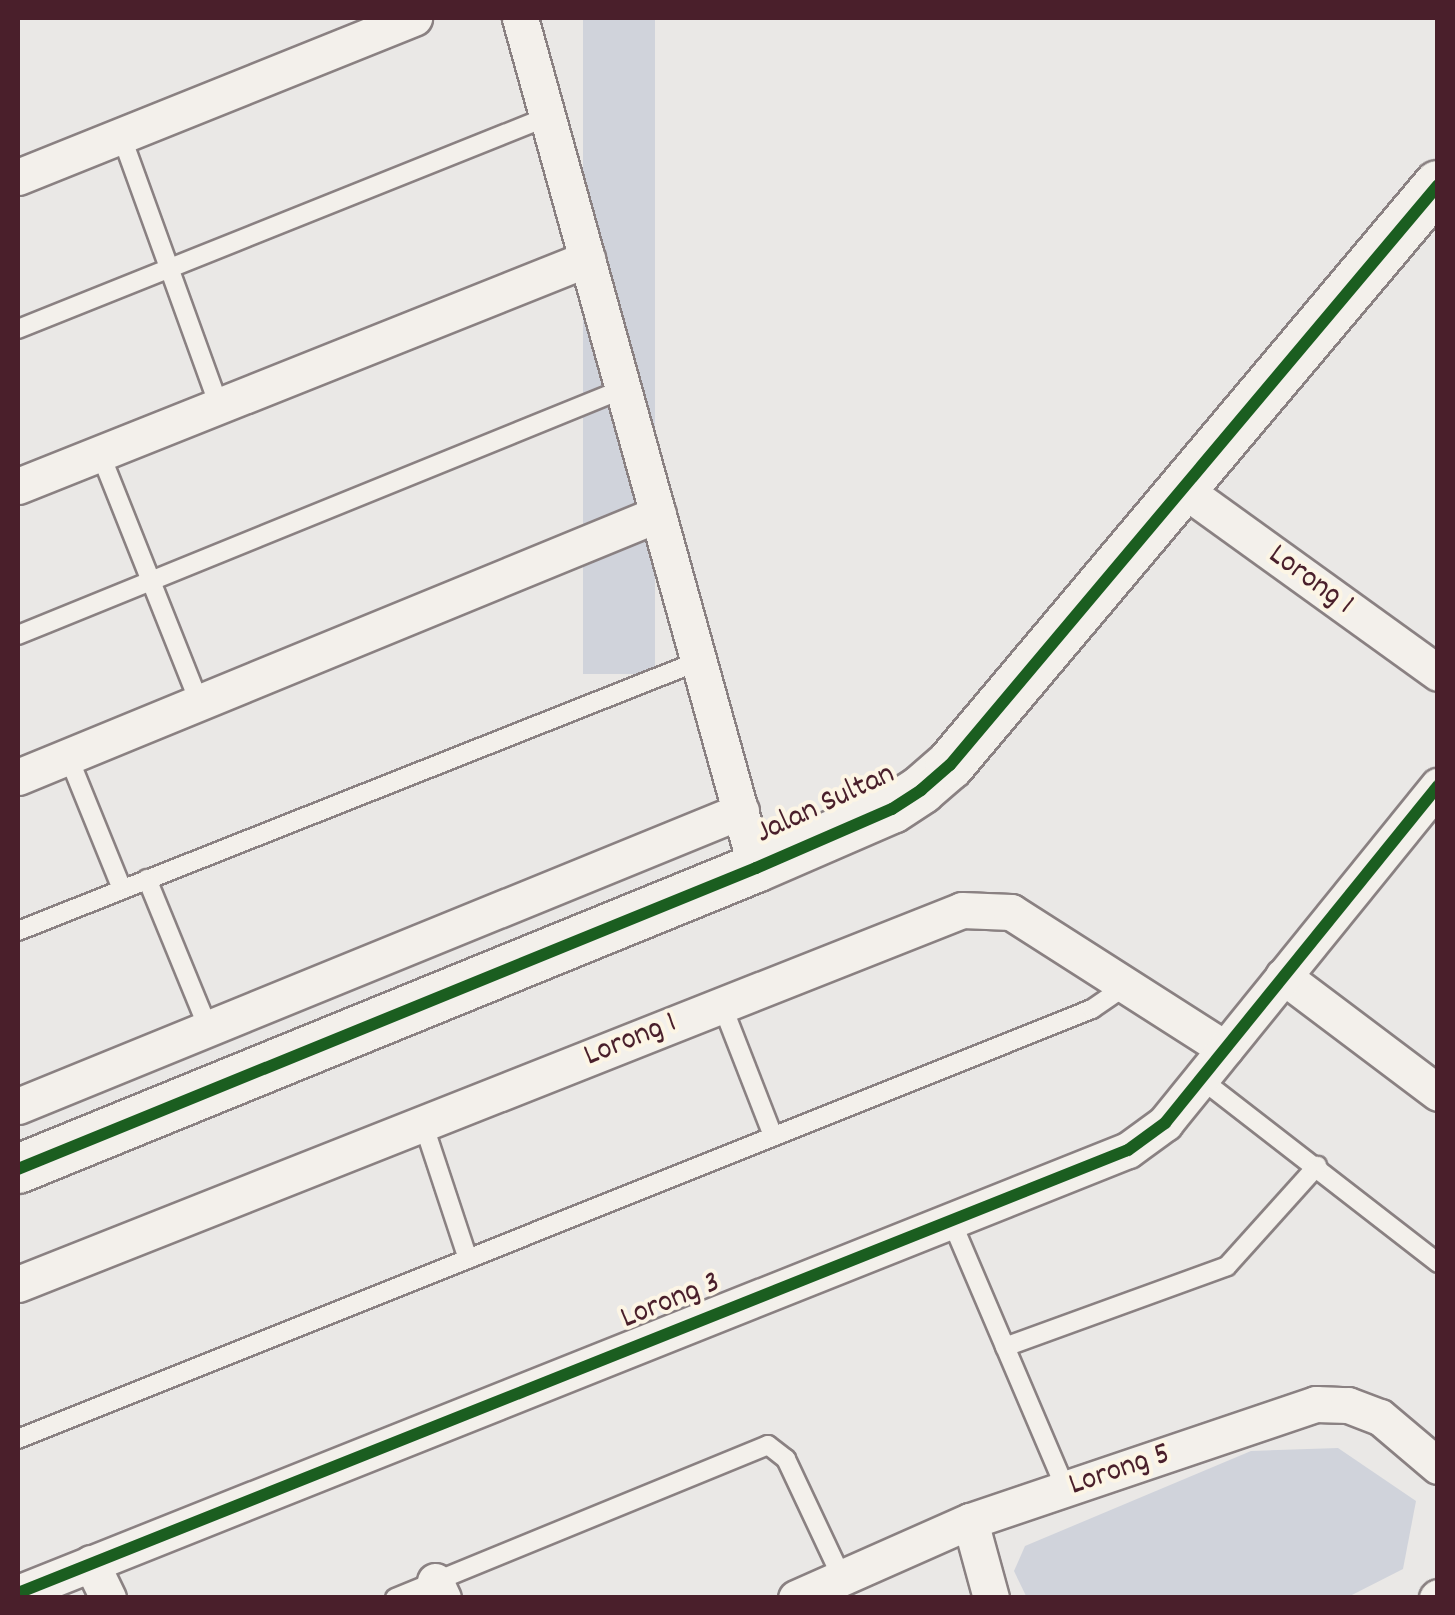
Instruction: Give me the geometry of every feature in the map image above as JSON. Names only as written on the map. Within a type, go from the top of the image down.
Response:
[{"type":"street","points":[[18,177],[414,18]]},
{"type":"street","points":[[520,18],[756,868]]},
{"type":"street","name":"Jalan Sultan","points":[[18,1170],[892,810],[950,766],[1438,184]]},
{"type":"street","points":[[18,486],[587,258]]},
{"type":"street","name":"Lorong 1","points":[[1183,489],[1438,673]]},
{"type":"street","points":[[18,777],[658,514]]},
{"type":"street","name":"Lorong 3","points":[[18,1593],[1128,1150],[1164,1123],[1438,786]]},
{"type":"street","points":[[18,1106],[740,810]]},
{"type":"street","name":"Lorong 1","points":[[18,1284],[962,910],[987,906],[1011,912],[1225,1049]]},
{"type":"street","points":[[1283,976],[1438,1094]]},
{"type":"street","name":"Lorong 5","points":[[796,1598],[840,1574],[970,1521],[1316,1404],[1348,1405],[1380,1417],[1438,1466]]},
{"type":"street","points":[[970,1521],[991,1598]]},
{"type":"street","points":[[91,1563],[108,1598]]},
{"type":"lane","points":[[18,329],[547,117]]},
{"type":"lane","points":[[121,135],[219,406]]},
{"type":"lane","points":[[18,635],[623,388]]},
{"type":"lane","points":[[100,453],[199,702]]},
{"type":"lane","points":[[18,930],[699,661]]},
{"type":"lane","points":[[68,756],[122,888]]},
{"type":"lane","points":[[147,879],[208,1028]]},
{"type":"lane","points":[[18,1439],[1092,1008],[1128,984]]},
{"type":"lane","points":[[722,1005],[773,1136]]},
{"type":"lane","points":[[1201,1079],[1438,1262]]},
{"type":"lane","points":[[423,1124],[468,1259]]},
{"type":"lane","points":[[1006,1347],[1227,1266],[1317,1166]]},
{"type":"lane","points":[[951,1220],[1066,1490]]},
{"type":"lane","points":[[395,1598],[439,1589],[768,1445],[786,1459],[840,1574]]},
{"type":"building","points":[[583,18],[655,18],[655,674],[583,674]]},
{"type":"building","points":[[1338,1448],[1416,1501],[1403,1569],[1346,1598],[1027,1598],[1014,1571],[1025,1546],[1251,1451]]},
{"type":"cycle path","points":[[18,1169],[756,868],[892,809],[921,790],[950,765],[1438,185]]},
{"type":"cycle path","points":[[18,1593],[1128,1150],[1165,1123],[1438,786]]}]
